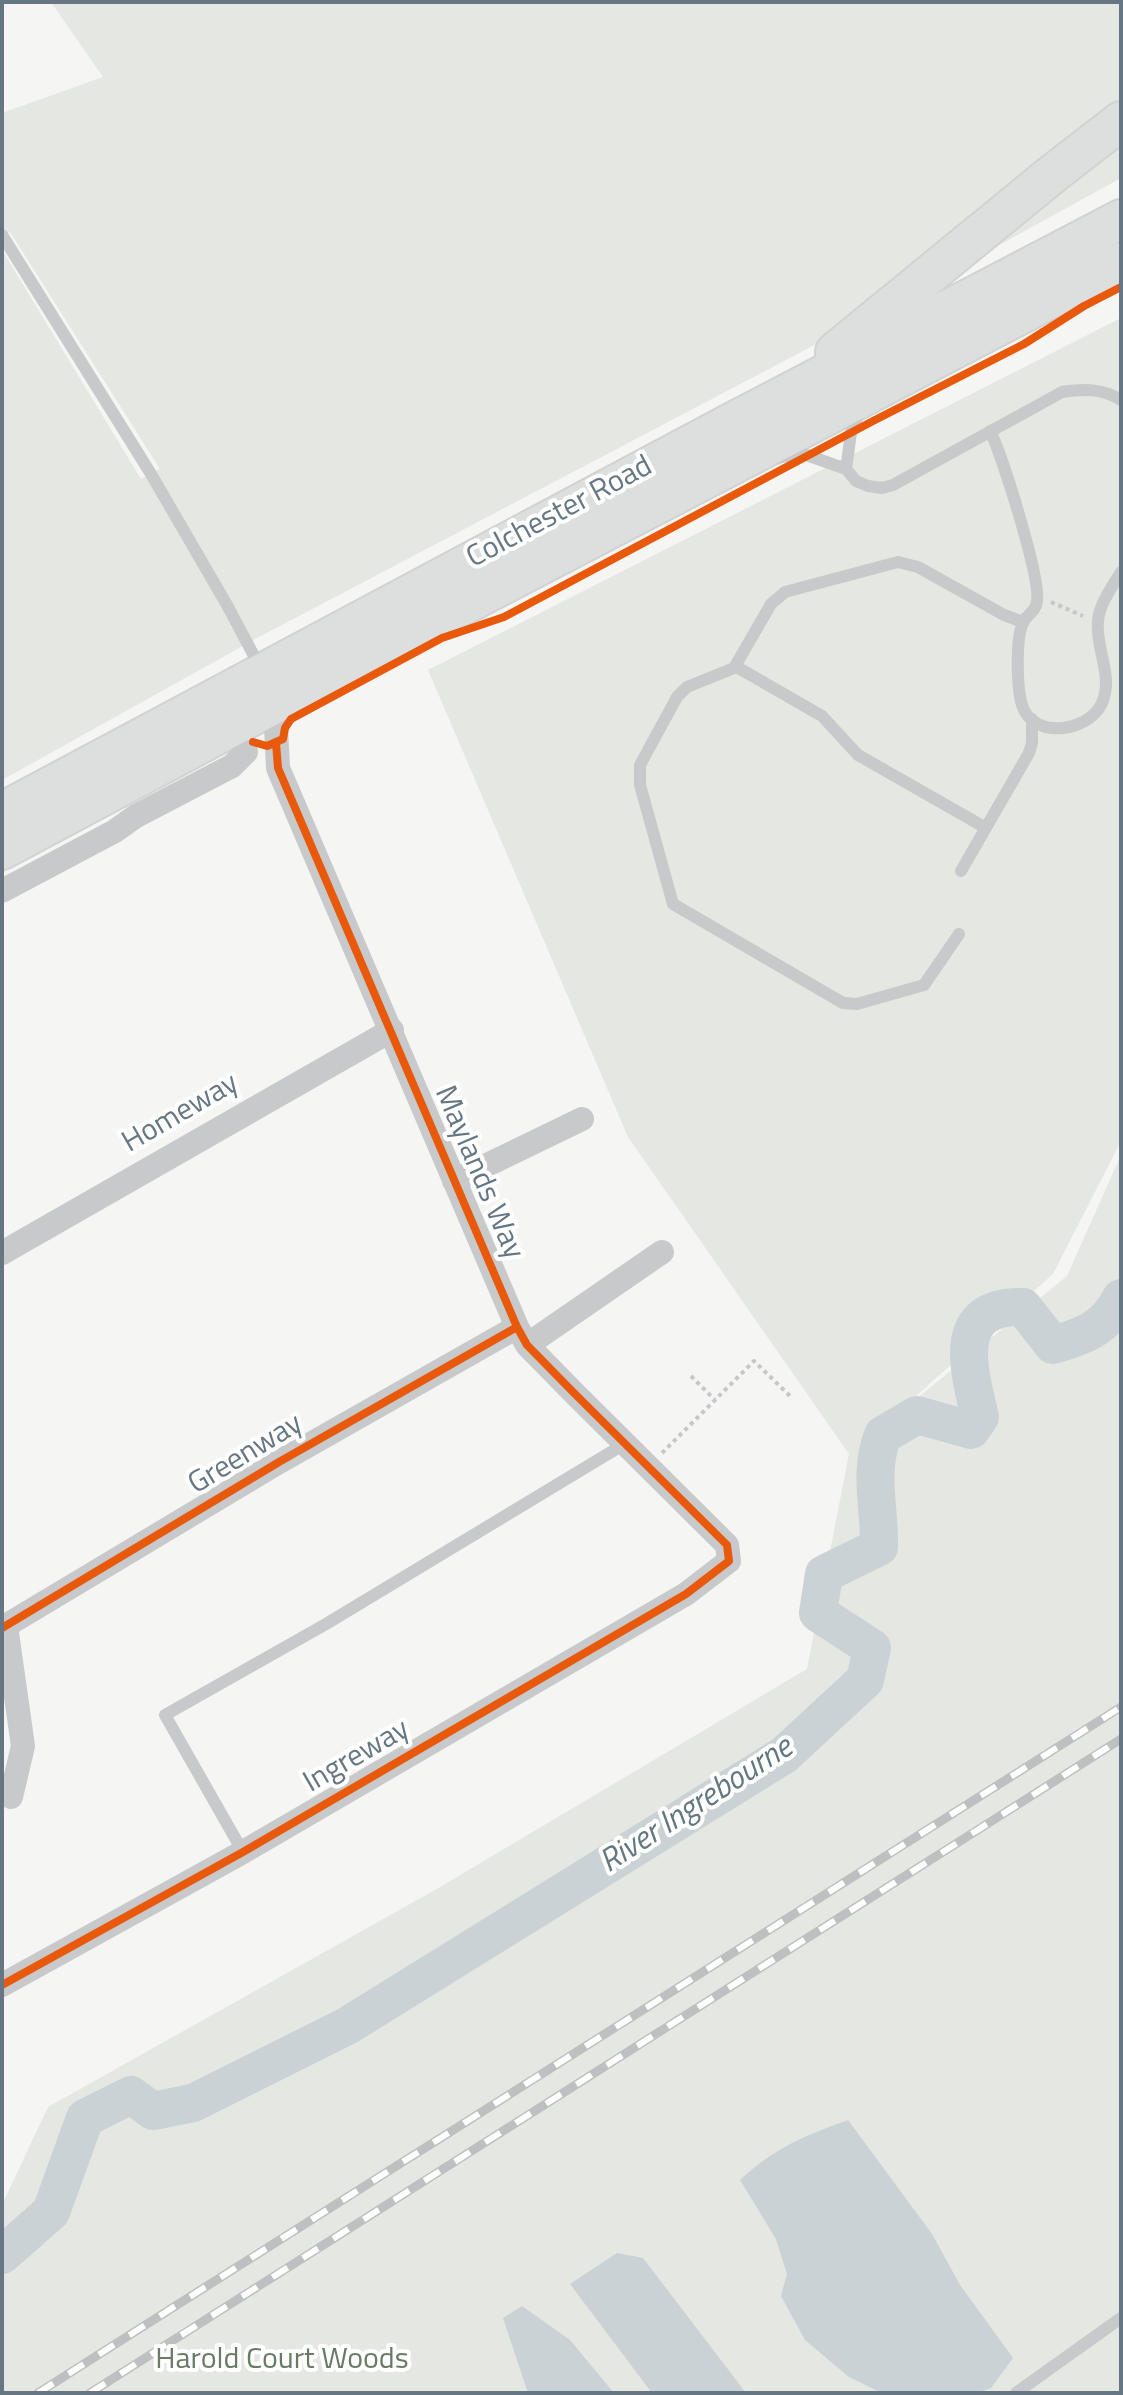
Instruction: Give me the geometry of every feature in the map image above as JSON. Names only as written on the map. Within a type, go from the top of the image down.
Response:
[{"type":"highway","points":[[788,394],[854,335],[1121,121]]},
{"type":"highway","name":"Colchester Road","points":[[2,850],[190,749],[788,394],[1121,219]]},
{"type":"highway","name":"Colchester Road","points":[[2,812],[275,696],[639,516],[865,394],[1121,262]]},
{"type":"street","name":"Colchester Road","points":[[2,891],[232,766],[248,753],[275,696]]},
{"type":"street","name":"Maylands Way","points":[[275,696],[278,768],[522,1336],[727,1545],[729,1561]]},
{"type":"street","points":[[190,749],[248,753],[267,758],[278,768]]},
{"type":"street","name":"Homeway","points":[[2,1253],[392,1030]]},
{"type":"street","points":[[454,1181],[582,1119]]},
{"type":"street","name":"Greenway","points":[[4,1627],[279,1462],[522,1336],[662,1252]]},
{"type":"street","name":"Ingreway","points":[[2,1985],[243,1852],[686,1594],[729,1561]]},
{"type":"street","points":[[4,1627],[23,1746],[11,1797]]},
{"type":"lane","points":[[2,235],[151,474],[275,696]]},
{"type":"lane","points":[[639,516],[725,485],[789,455],[801,453],[846,469],[856,481],[882,488],[893,485],[1062,392],[1090,389],[1121,400]]},
{"type":"lane","points":[[846,469],[851,433],[865,394]]},
{"type":"lane","points":[[990,431],[1003,460],[1038,596],[1034,611],[1023,622],[1018,671],[1023,709],[1032,719],[1050,728],[1074,727],[1088,722],[1100,708],[1107,692],[1107,674],[1097,638],[1098,617],[1121,572]]},
{"type":"lane","points":[[959,934],[924,985],[849,1005],[673,904],[640,785],[640,765],[677,697],[687,687],[726,673],[735,666],[777,596],[785,592],[888,563],[908,563],[1004,615],[1023,622]]},
{"type":"lane","points":[[735,666],[822,716],[858,755],[986,828]]},
{"type":"lane","points":[[961,871],[1029,753],[1032,719]]},
{"type":"lane","points":[[243,1852],[165,1715],[326,1624],[626,1443]]},
{"type":"lane","points":[[1016,2393],[1121,2318]]},
{"type":"path","points":[[1038,596],[1080,616],[1098,617]]},
{"type":"path","points":[[649,1466],[754,1361],[790,1396]]},
{"type":"path","points":[[691,1376],[715,1400]]},
{"type":"green space","points":[[51,2],[1121,2],[1121,178],[883,309],[259,637],[2,780],[2,250],[141,479],[160,469],[10,232],[2,235],[2,113],[103,77]]},
{"type":"green space","name":"Harold Court Woods","points":[[1121,318],[1121,1141],[1053,1274],[872,1435],[1067,1276],[1121,1155],[1121,2393],[2,2393],[2,2205],[48,2107],[435,1890],[807,1669],[849,1454],[628,1137],[428,670]]},
{"type":"shaded area","points":[[848,2120],[932,2234],[960,2285],[1013,2358],[991,2388],[978,2393],[882,2393],[849,2377],[805,2340],[781,2296],[787,2274],[776,2239],[740,2180],[765,2159],[790,2144]]},
{"type":"shaded area","points":[[617,2253],[643,2258],[746,2393],[652,2393],[570,2284]]},
{"type":"shaded area","points":[[522,2306],[570,2340],[614,2393],[528,2393],[503,2318]]},
{"type":"waterway","name":"River Ingrebourne","points":[[2,2255],[51,2212],[85,2118],[131,2095],[153,2111],[193,2103],[347,2026],[784,1755],[865,1680],[872,1648],[818,1613],[824,1574],[879,1547],[875,1477],[883,1435],[917,1415],[971,1430],[980,1417],[969,1361],[970,1344],[974,1329],[984,1317],[999,1309],[1023,1307],[1053,1345],[1093,1330],[1108,1317],[1121,1298]]},
{"type":"railway","points":[[38,2393],[1121,1707]]},
{"type":"railway","points":[[90,2393],[1121,1739]]},
{"type":"cycle path","points":[[253,742],[267,746],[283,739],[291,719],[442,638],[504,617],[1024,344],[1121,287]]},
{"type":"cycle path","points":[[2,1985],[243,1852],[686,1594],[729,1561],[727,1545],[527,1345],[517,1327],[278,768],[276,743]]},
{"type":"cycle path","points":[[2,1628],[279,1462],[517,1327]]}]
